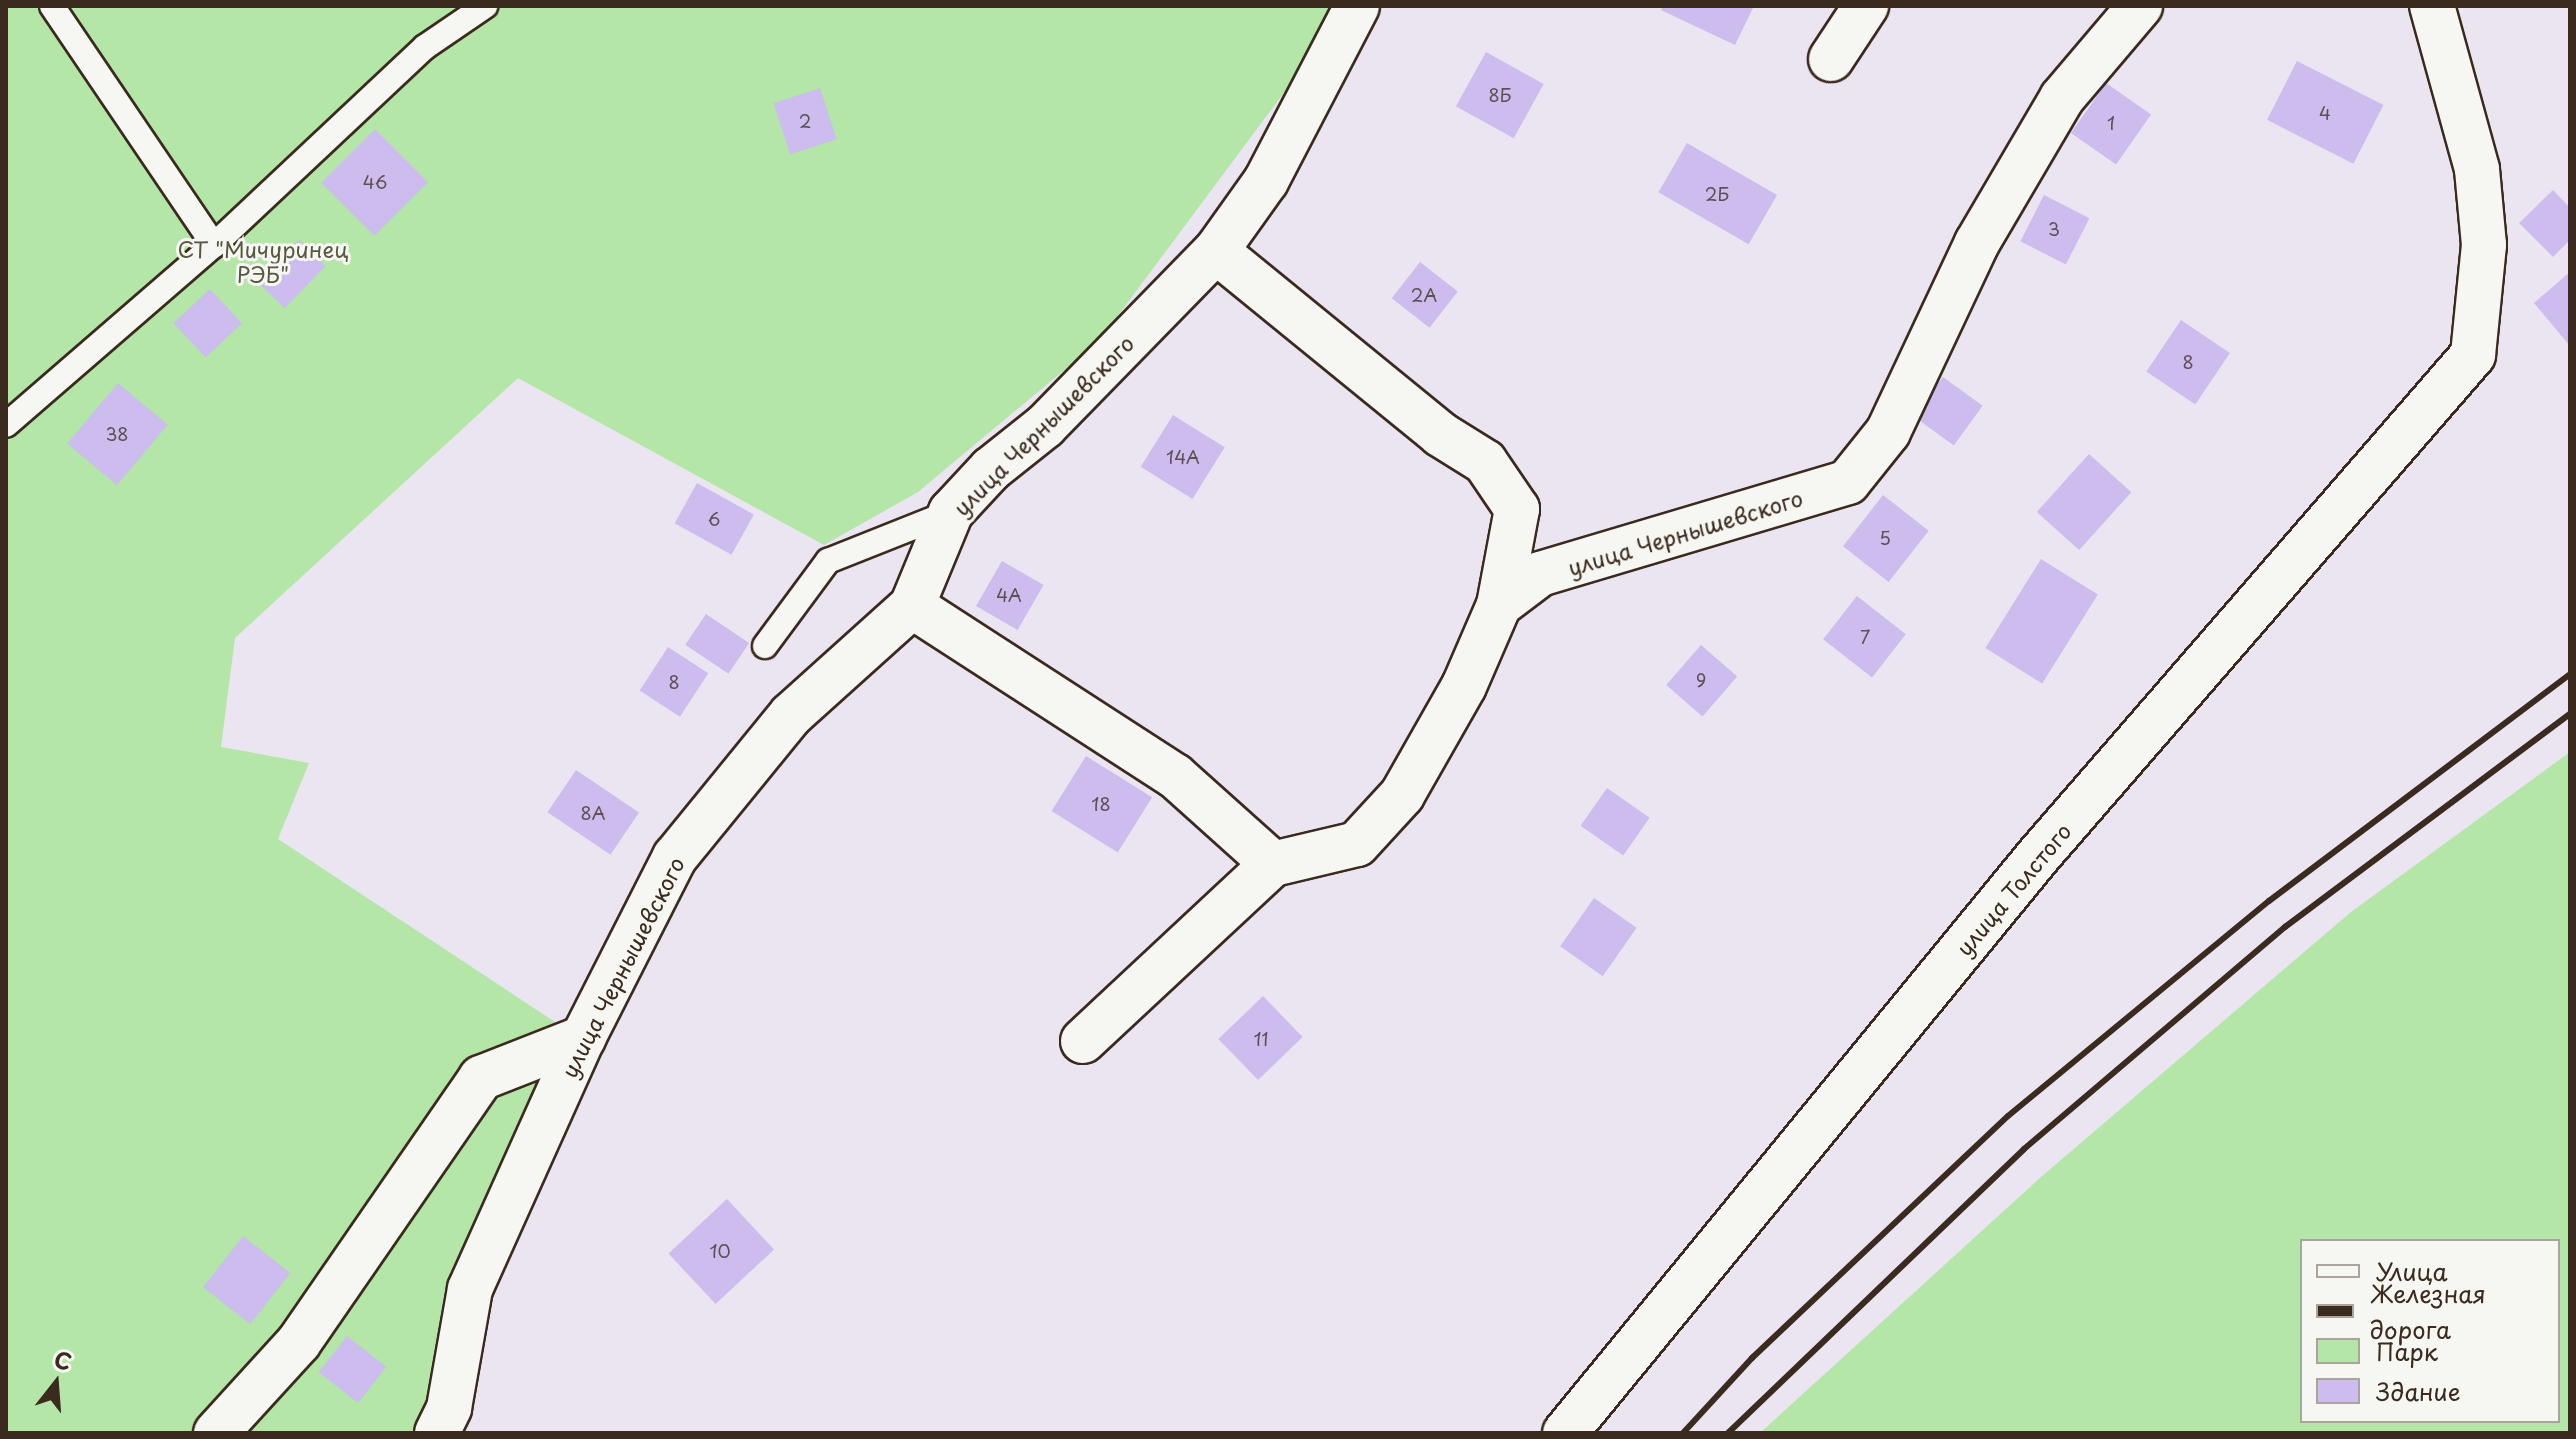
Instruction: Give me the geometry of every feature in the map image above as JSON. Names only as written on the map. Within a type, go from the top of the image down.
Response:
[{"type":"street","name":"улица Чернышевского","points":[[437,1433],[449,1408],[470,1289],[583,1038],[675,857],[791,715],[912,606],[951,512],[991,469],[1045,426],[1216,251],[1266,181],[1357,6]]},
{"type":"street","points":[[1831,59],[1866,6]]},
{"type":"street","name":"улица Чернышевского","points":[[1083,1041],[1273,864],[1357,844],[1402,795],[1464,686],[1499,605],[1540,574],[1848,482],[1888,432],[1977,243],[2062,98],[2140,6]]},
{"type":"street","name":"улица Толстого","points":[[1565,1433],[2039,855],[2473,355],[2484,245],[2477,169],[2432,6]]},
{"type":"street","points":[[1216,251],[1440,434],[1485,462],[1517,509],[1499,605]]},
{"type":"street","points":[[912,606],[1175,776],[1273,864]]},
{"type":"street","points":[[216,1433],[299,1342],[481,1078],[583,1038]]},
{"type":"lane","points":[[52,6],[214,245]]},
{"type":"lane","points":[[6,425],[214,245],[425,47],[485,6]]},
{"type":"lane","points":[[765,646],[828,561],[951,512]]},
{"type":"green space","name":"СТ \"Мичуринец РЭБ\"","points":[[6,6],[1330,6],[1315,51],[1099,341],[918,492],[824,545],[518,378],[235,638],[221,747],[309,763],[278,839],[573,1034],[415,1433],[6,1433]]},
{"type":"green space","points":[[2570,752],[2570,1433],[1760,1433],[2041,1177],[2351,912]]},
{"type":"building","points":[[1663,6],[1754,6],[1735,45],[1661,10]]},
{"type":"building","points":[[1486,52],[1544,84],[1514,138],[1456,106]]},
{"type":"building","points":[[2297,61],[2383,105],[2353,164],[2267,120]]},
{"type":"building","points":[[2106,83],[2151,115],[2116,165],[2071,133]]},
{"type":"building","points":[[820,88],[837,139],[790,154],[773,103]]},
{"type":"building","points":[[375,129],[428,182],[374,236],[321,183]]},
{"type":"building","points":[[1687,143],[1777,195],[1749,244],[1658,192]]},
{"type":"building","points":[[2553,190],[2570,208],[2570,240],[2553,257],[2519,223]]},
{"type":"building","points":[[2044,195],[2089,218],[2066,264],[2020,241]]},
{"type":"building","points":[[299,240],[326,266],[285,308],[258,282]]},
{"type":"building","points":[[1420,262],[1458,292],[1430,328],[1392,298]]},
{"type":"building","points":[[2570,272],[2570,346],[2534,303]]},
{"type":"building","points":[[210,289],[242,323],[205,357],[173,323]]},
{"type":"building","points":[[2181,320],[2230,353],[2195,404],[2146,371]]},
{"type":"building","points":[[1943,377],[1983,406],[1954,445],[1914,417]]},
{"type":"building","points":[[118,383],[168,425],[117,485],[67,444]]},
{"type":"building","points":[[1173,415],[1225,447],[1192,499],[1141,467]]},
{"type":"building","points":[[2089,454],[2131,492],[2079,550],[2037,512]]},
{"type":"building","points":[[697,483],[754,515],[732,555],[675,523]]},
{"type":"building","points":[[1883,495],[1929,531],[1889,582],[1843,546]]},
{"type":"building","points":[[2041,559],[2098,595],[2042,684],[1985,648]]},
{"type":"building","points":[[1002,561],[1044,585],[1018,630],[976,606]]},
{"type":"building","points":[[1857,596],[1906,634],[1872,678],[1823,639]]},
{"type":"building","points":[[706,614],[749,643],[728,674],[685,645]]},
{"type":"building","points":[[1701,645],[1737,676],[1702,716],[1666,685]]},
{"type":"building","points":[[668,647],[708,673],[680,717],[640,691]]},
{"type":"building","points":[[1086,756],[1152,797],[1118,852],[1052,811]]},
{"type":"building","points":[[576,770],[639,812],[610,855],[547,812]]},
{"type":"building","points":[[1607,788],[1650,818],[1623,856],[1581,826]]},
{"type":"building","points":[[1594,898],[1637,928],[1603,976],[1560,946]]},
{"type":"building","points":[[1263,996],[1303,1037],[1258,1080],[1218,1039]]},
{"type":"building","points":[[727,1199],[774,1249],[716,1304],[668,1254]]},
{"type":"building","points":[[243,1236],[290,1273],[250,1324],[203,1287]]},
{"type":"building","points":[[347,1336],[386,1367],[358,1403],[319,1372]]},
{"type":"railway","points":[[1683,1433],[1752,1358],[2008,1116],[2269,901],[2570,674]]},
{"type":"railway","points":[[1728,1433],[2024,1149],[2285,927],[2570,714]]}]
